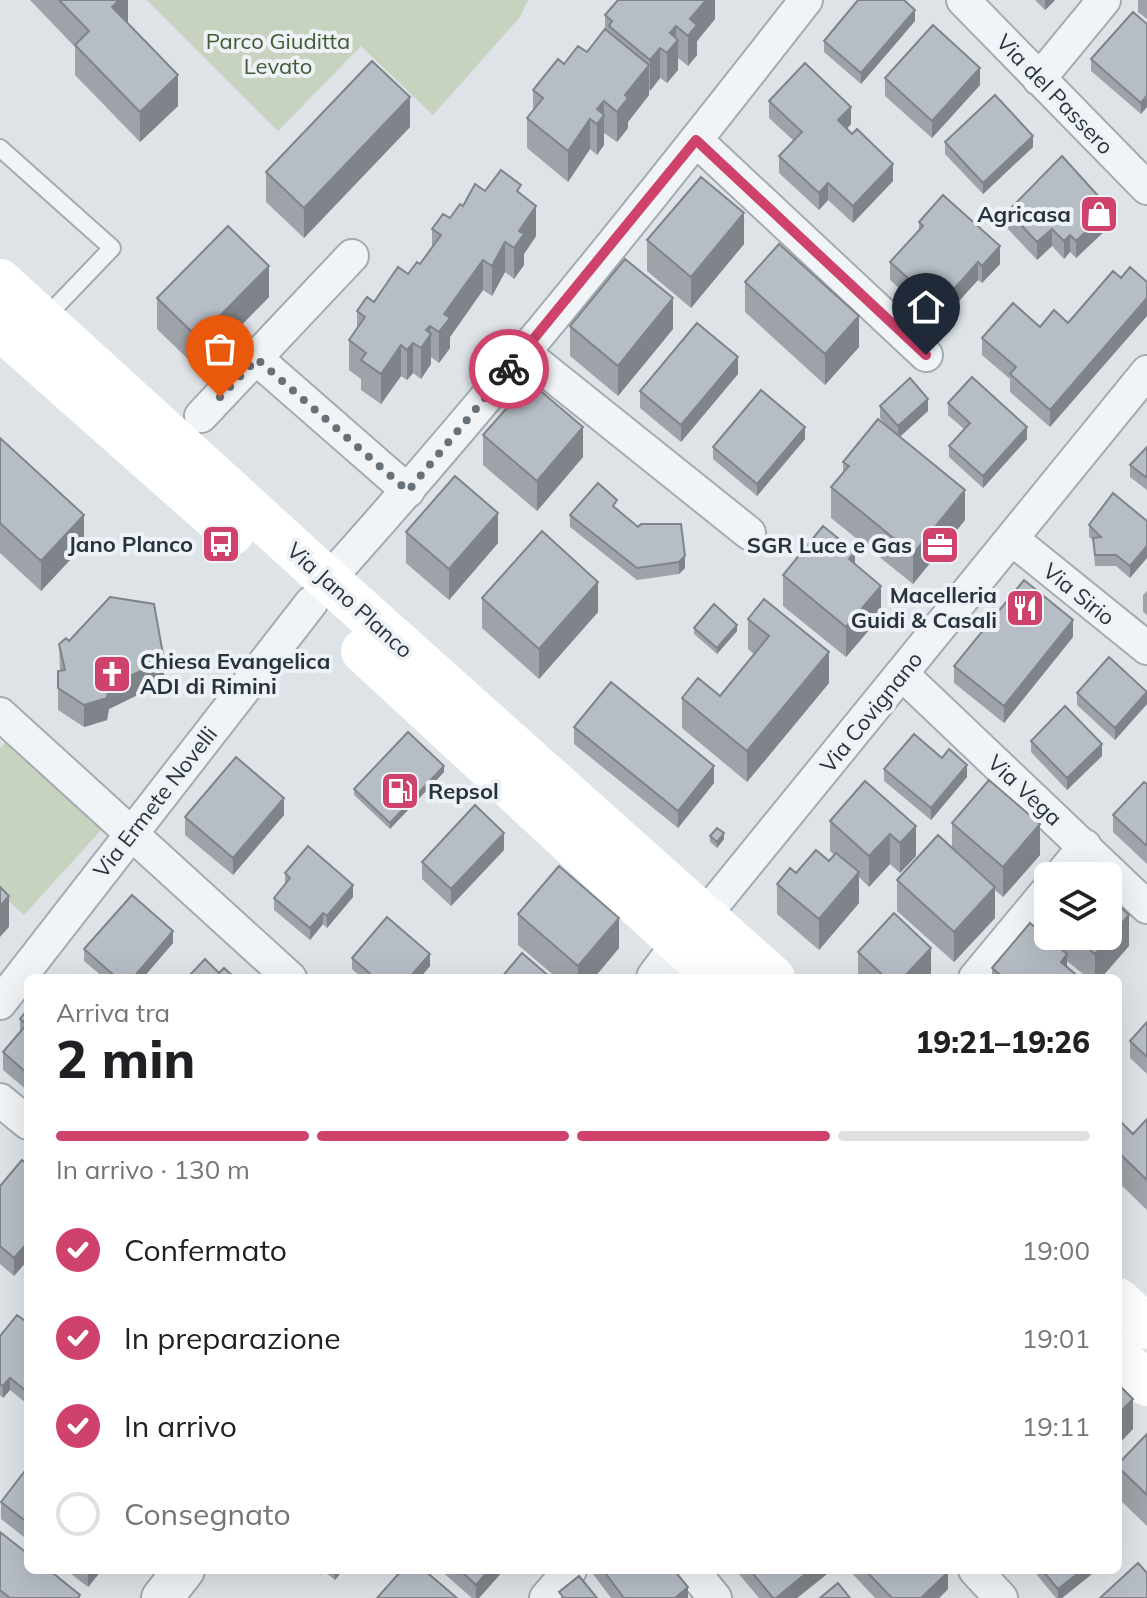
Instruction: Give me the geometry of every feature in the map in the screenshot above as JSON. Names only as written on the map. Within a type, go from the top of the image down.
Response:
[{"type":"main road","name":"Via Jano Planco","points":[[0,281],[681,946]]},
{"type":"main road","name":"Via Jano Planco","points":[[0,328],[319,592]]},
{"type":"main road","points":[[681,946],[712,974]]},
{"type":"main road","points":[[681,946],[762,974]]},
{"type":"main road","points":[[1122,1304],[1147,1327]]},
{"type":"main road","points":[[1122,1360],[1147,1384]]},
{"type":"street","name":"Via Ermete Novelli","points":[[0,1003],[319,592],[408,491],[523,352],[806,0]]},
{"type":"street","name":"Via del Passero","points":[[963,0],[1147,188]]},
{"type":"street","points":[[1039,79],[1104,0]]},
{"type":"street","points":[[696,140],[926,355]]},
{"type":"street","points":[[201,416],[352,256]]},
{"type":"street","points":[[523,352],[749,533]]},
{"type":"street","points":[[257,359],[408,491]]},
{"type":"street","name":"Via Covignano","points":[[681,946],[1147,372]]},
{"type":"street","name":"Via Sirio","points":[[1012,539],[1147,648]]},
{"type":"street","name":"Via Vega","points":[[902,674],[1147,907]]},
{"type":"street","points":[[0,714],[129,835],[285,974]]},
{"type":"street","points":[[1072,862],[1085,846]]},
{"type":"street","points":[[978,974],[1034,907]]},
{"type":"street","points":[[0,1100],[24,1120]]},
{"type":"street","points":[[162,1598],[181,1574]]},
{"type":"street","points":[[546,1598],[567,1574]]},
{"type":"street","points":[[695,1574],[715,1598]]},
{"type":"street","points":[[979,1574],[1001,1598]]},
{"type":"lane","points":[[0,148],[112,248],[43,320]]},
{"type":"green space","name":"Parco Giuditta Levato","points":[[147,0],[528,0],[520,17],[433,115],[361,46],[278,131]]},
{"type":"green space","points":[[8,740],[104,827],[24,915],[0,893],[0,748]]},
{"type":"building","points":[[59,0],[119,0],[112,7],[178,75],[140,112],[75,45],[89,31]]},
{"type":"building","points":[[618,0],[706,0],[690,19],[697,25],[688,36],[676,26],[670,33],[678,40],[667,53],[660,48],[650,60],[609,26],[612,21],[605,15]]},
{"type":"building","points":[[858,0],[904,0],[915,10],[861,73],[824,41]]},
{"type":"building","points":[[1133,12],[1147,24],[1147,95],[1141,103],[1091,59]]},
{"type":"building","points":[[933,25],[980,68],[932,121],[885,78]]},
{"type":"building","points":[[605,29],[649,65],[625,95],[628,98],[617,112],[604,101],[597,109],[604,115],[597,124],[590,119],[568,151],[527,118],[543,98],[533,90],[558,59],[564,64],[578,46],[587,52]]},
{"type":"building","points":[[372,61],[410,97],[304,208],[266,172]]},
{"type":"building","points":[[805,63],[851,107],[838,120],[852,134],[857,129],[893,164],[853,206],[828,183],[819,193],[779,156],[802,132],[769,101]]},
{"type":"building","points":[[995,95],[1033,136],[983,183],[945,142]]},
{"type":"building","points":[[1062,156],[1110,209],[1076,241],[1070,235],[1064,241],[1052,229],[1037,242],[1008,211]]},
{"type":"building","points":[[501,170],[521,185],[517,191],[536,206],[519,231],[524,234],[514,248],[505,242],[492,266],[483,260],[444,314],[450,318],[439,332],[430,326],[426,330],[431,334],[421,348],[413,343],[407,350],[401,345],[381,374],[361,360],[366,353],[349,340],[365,317],[357,311],[367,297],[374,302],[398,267],[408,274],[417,262],[420,264],[441,235],[432,229],[443,214],[450,218],[460,204],[463,206],[475,184],[485,191]]},
{"type":"building","points":[[701,177],[744,213],[691,277],[647,240]]},
{"type":"building","points":[[943,195],[1000,246],[982,266],[978,262],[939,306],[890,262],[923,226],[919,222]]},
{"type":"building","points":[[228,226],[269,266],[198,338],[157,298]]},
{"type":"building","points":[[779,244],[859,316],[825,354],[745,282]]},
{"type":"building","points":[[625,259],[673,298],[618,366],[570,326]]},
{"type":"building","points":[[1130,267],[1147,282],[1147,298],[1050,410],[1010,374],[1016,367],[982,338],[1013,303],[1040,327],[1054,310],[1068,323],[1113,271],[1121,278]]},
{"type":"building","points":[[697,323],[738,357],[681,425],[640,391]]},
{"type":"building","points":[[972,377],[1027,427],[983,476],[949,446],[970,423],[948,403]]},
{"type":"building","points":[[910,378],[928,399],[898,426],[880,406]]},
{"type":"building","points":[[530,382],[583,427],[537,481],[483,435]]},
{"type":"building","points":[[761,390],[805,427],[757,484],[713,447]]},
{"type":"building","points":[[878,419],[965,490],[913,554],[831,487],[849,466],[843,462]]},
{"type":"building","points":[[0,438],[84,515],[41,561],[0,523]]},
{"type":"building","points":[[1147,447],[1147,478],[1130,465]]},
{"type":"building","points":[[455,476],[498,513],[449,569],[406,532]]},
{"type":"building","points":[[598,483],[617,500],[613,506],[638,527],[641,524],[681,524],[685,556],[679,562],[637,568],[570,515]]},
{"type":"building","points":[[1113,493],[1147,521],[1147,546],[1130,566],[1116,555],[1095,555],[1093,538],[1101,537],[1089,525]]},
{"type":"building","points":[[823,526],[855,552],[849,559],[881,586],[846,627],[783,575]]},
{"type":"building","points":[[542,531],[598,582],[539,649],[482,598]]},
{"type":"building","points":[[1024,580],[1073,620],[1004,706],[954,666]]},
{"type":"building","name":"Chiesa Evangelica ADI di Rimini","points":[[110,597],[154,604],[164,660],[109,686],[107,698],[84,705],[58,688],[58,671],[65,670],[59,644],[66,638],[69,641]]},
{"type":"building","points":[[764,599],[829,652],[747,751],[682,698],[698,678],[720,696],[769,636],[748,619]]},
{"type":"building","points":[[714,604],[737,625],[717,648],[694,628]]},
{"type":"building","points":[[1109,657],[1147,692],[1115,728],[1077,693]]},
{"type":"building","points":[[611,682],[714,766],[678,811],[574,727]]},
{"type":"building","points":[[1065,706],[1102,744],[1067,778],[1031,741]]},
{"type":"building","points":[[408,732],[444,766],[390,823],[354,789]]},
{"type":"building","points":[[914,734],[942,758],[949,749],[967,765],[931,808],[884,769]]},
{"type":"building","points":[[236,757],[284,798],[233,858],[185,817]]},
{"type":"building","points":[[989,780],[1040,824],[1003,867],[952,823]]},
{"type":"building","points":[[865,781],[916,826],[900,843],[890,834],[869,856],[830,821]]},
{"type":"building","points":[[1144,782],[1147,784],[1147,846],[1113,815]]},
{"type":"building","points":[[475,805],[504,833],[451,889],[422,862]]},
{"type":"building","points":[[717,828],[724,833],[717,842],[710,836]]},
{"type":"building","points":[[938,835],[995,887],[954,932],[897,880]]},
{"type":"building","points":[[308,846],[353,885],[327,916],[323,913],[310,928],[274,898],[290,878],[285,873]]},
{"type":"building","points":[[816,850],[829,861],[836,853],[859,872],[819,919],[777,884],[790,868],[796,873]]},
{"type":"building","points":[[559,866],[619,918],[578,966],[518,914]]},
{"type":"building","points":[[0,887],[9,896],[0,906]]},
{"type":"building","points":[[132,895],[173,931],[136,974],[112,974],[84,949]]},
{"type":"building","points":[[1122,908],[1129,915],[1122,923]]},
{"type":"building","points":[[894,913],[931,948],[907,974],[882,974],[858,952]]},
{"type":"building","points":[[387,917],[430,954],[412,974],[370,974],[352,958]]},
{"type":"building","points":[[1030,923],[1034,926],[1034,950],[1062,950],[1067,954],[1061,962],[1075,974],[999,974],[992,968]]},
{"type":"building","points":[[522,953],[546,974],[504,974]]},
{"type":"building","points":[[205,959],[219,973],[224,968],[231,974],[191,974]]},
{"type":"building","points":[[1147,1022],[1147,1057],[1130,1041]]},
{"type":"building","points":[[24,1028],[24,1070],[3,1052]]},
{"type":"building","points":[[1147,1119],[1147,1180],[1122,1156],[1122,1123],[1133,1134]]},
{"type":"building","points":[[22,1160],[24,1162],[24,1247],[14,1258],[0,1246],[0,1186]]},
{"type":"building","points":[[17,1315],[24,1320],[24,1389],[10,1378],[3,1386],[0,1384],[0,1336]]},
{"type":"building","points":[[1122,1388],[1133,1399],[1122,1410]]},
{"type":"building","points":[[1147,1434],[1147,1495],[1122,1471],[1122,1460]]},
{"type":"building","points":[[24,1472],[24,1520],[1,1502]]},
{"type":"building","points":[[0,1532],[24,1551],[24,1574],[54,1574],[80,1595],[78,1598],[10,1598],[0,1590]]},
{"type":"building","points":[[1138,1563],[1147,1573],[1147,1598],[1100,1598]]},
{"type":"building","points":[[398,1574],[429,1574],[457,1598],[377,1598]]},
{"type":"building","points":[[464,1574],[486,1574],[476,1585]]},
{"type":"building","points":[[606,1574],[677,1574],[688,1587],[675,1598],[624,1598]]},
{"type":"building","points":[[753,1574],[805,1574],[776,1598]]},
{"type":"building","points":[[869,1574],[946,1574],[921,1598],[892,1598]]},
{"type":"building","points":[[1045,1574],[1077,1574],[1058,1589]]},
{"type":"building","points":[[579,1576],[597,1598],[562,1598],[559,1592]]},
{"type":"building","points":[[838,1583],[850,1598],[820,1598]]},
{"type":"way so far","points":[[220,397],[257,359],[408,491],[509,369]]},
{"type":"place","name":"Agricasa","points":[[1099,214]]},
{"type":"place","name":"Jano Planco","points":[[221,544]]},
{"type":"place","name":"SGR Luce e Gas","points":[[940,545]]},
{"type":"place","name":"Macelleria Guidi & Casali","points":[[1025,608]]},
{"type":"place","name":"Chiesa Evangelica ADI di Rimini","points":[[112,674]]},
{"type":"place","name":"Repsol","points":[[400,791]]},
{"type":"route","points":[[509,369],[696,140],[926,355]]}]
